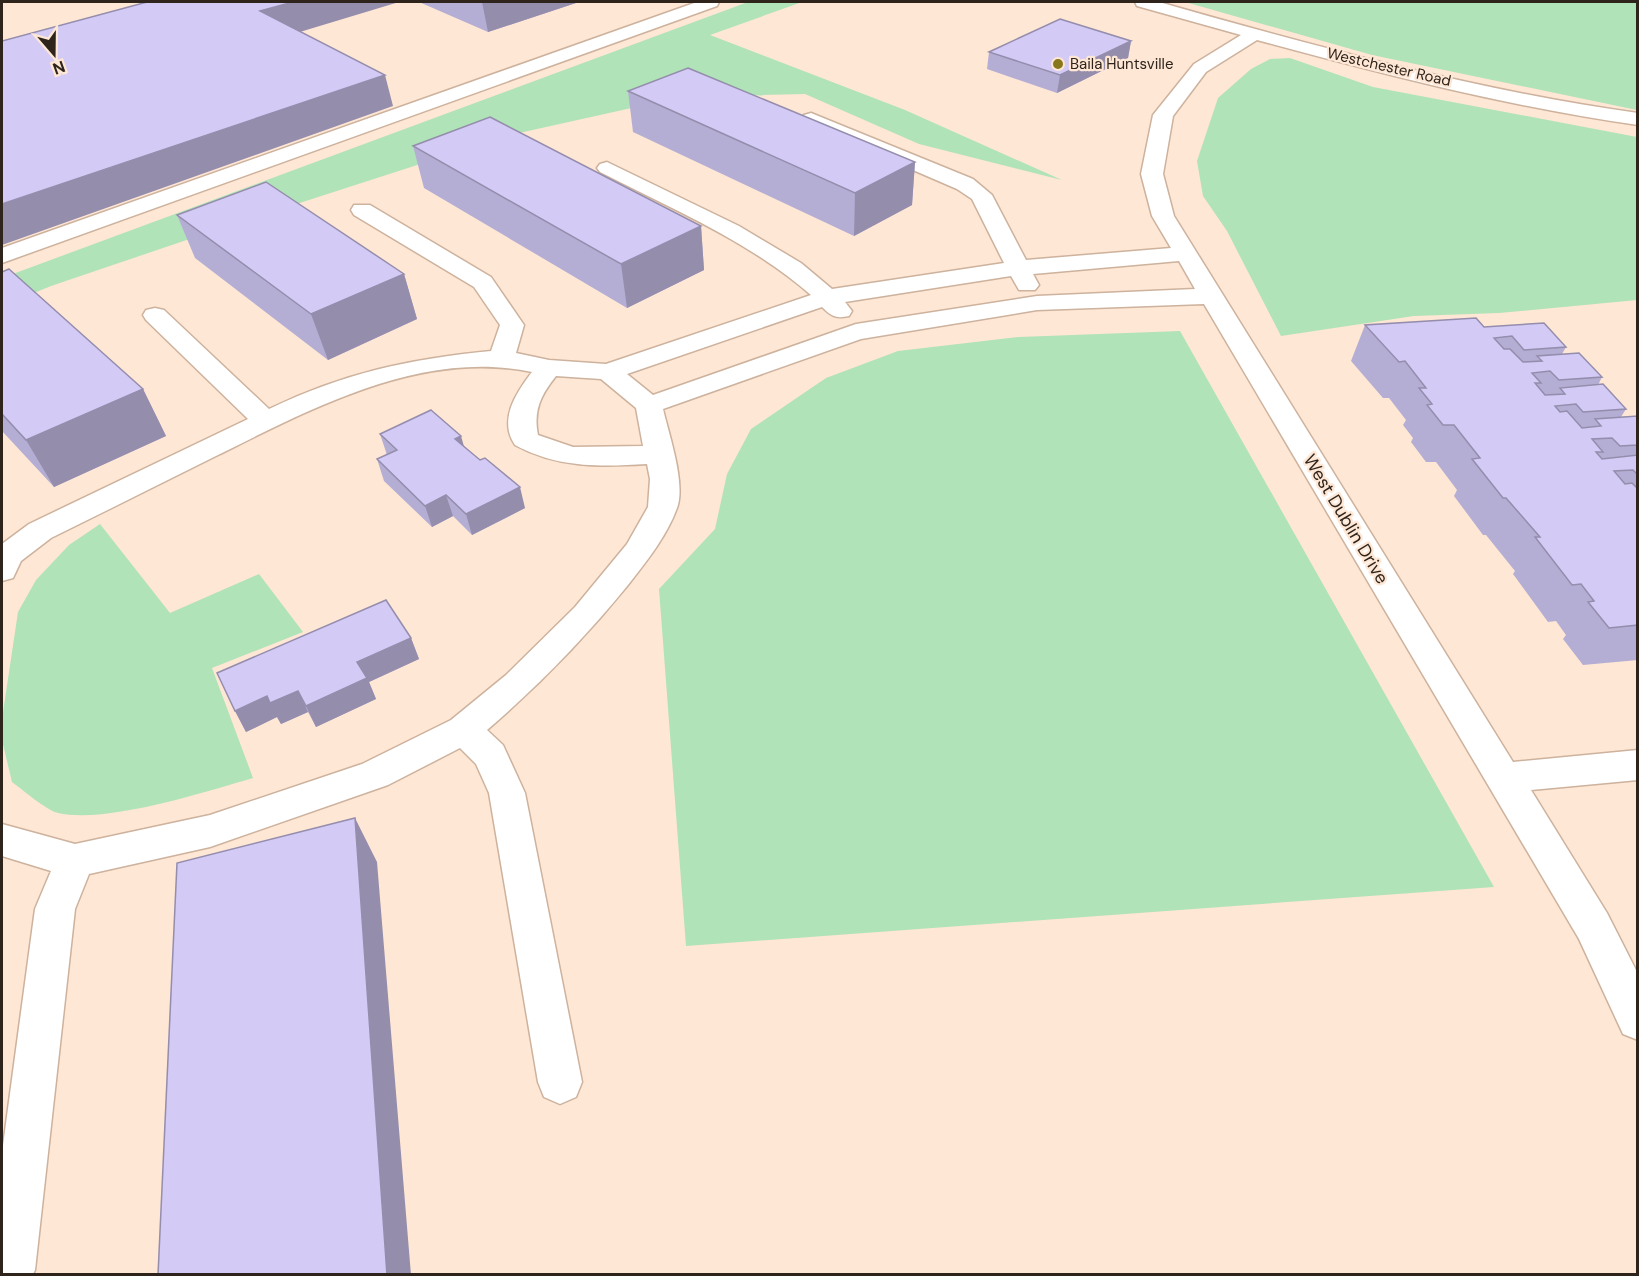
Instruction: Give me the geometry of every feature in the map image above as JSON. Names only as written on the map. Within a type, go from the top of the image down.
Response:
[{"type":"street","points":[[2,256],[711,2]]},
{"type":"street","name":"Westchester Road","points":[[1143,2],[1253,34],[1456,84],[1595,114],[1638,119]]},
{"type":"street","name":"West Dublin Drive","points":[[1253,34],[1200,68],[1163,115],[1152,174],[1163,216],[1593,926],[1638,1020]]},
{"type":"street","points":[[811,119],[965,184],[981,195],[1037,303]]},
{"type":"street","points":[[606,168],[749,241],[787,264],[828,297],[856,332]]},
{"type":"street","points":[[362,210],[483,282],[512,325],[502,358]]},
{"type":"street","points":[[4,559],[40,531],[311,399],[368,379],[427,365],[502,358],[549,368],[608,372],[828,297],[1018,268],[1185,254]]},
{"type":"street","points":[[649,405],[856,332],[1037,303],[1210,296]]},
{"type":"street","points":[[155,315],[266,420]]},
{"type":"street","points":[[549,368],[523,403],[521,422],[525,439],[539,448],[571,456],[615,457],[658,454]]},
{"type":"street","points":[[2,840],[75,861],[210,831],[375,775],[464,730],[518,684],[586,615],[639,550],[663,507],[664,479],[649,405],[608,372]]},
{"type":"street","points":[[464,730],[490,755],[507,793],[560,1082]]},
{"type":"street","points":[[1503,778],[1638,765]]},
{"type":"street","points":[[10,1270],[56,909],[75,861]]},
{"type":"green space","points":[[748,2],[802,2],[710,35],[905,110],[1062,180],[919,144],[805,94],[681,97],[510,135],[222,228],[51,286],[2,306],[2,278]]},
{"type":"green space","points":[[1185,2],[1637,2],[1637,110],[1372,55]]},
{"type":"green space","points":[[1290,58],[1373,87],[1637,137],[1637,300],[1499,313],[1414,316],[1281,336],[1227,231],[1203,196],[1197,161],[1218,98],[1251,69],[1270,59]]},
{"type":"green space","points":[[1180,331],[1494,887],[686,946],[659,589],[715,529],[727,474],[751,429],[826,378],[898,351],[1019,337]]},
{"type":"green space","points":[[100,524],[170,613],[259,574],[303,632],[212,668],[253,778],[155,805],[102,814],[78,815],[53,811],[12,782],[2,740],[2,719],[18,612],[36,580],[69,545]]},
{"type":"building","points":[[147,2],[293,2],[260,11],[385,75],[2,204],[2,41]]},
{"type":"building","points":[[1060,19],[1131,41],[1060,75],[989,52]]},
{"type":"building","points":[[688,68],[915,162],[855,193],[628,91]]},
{"type":"building","points":[[490,117],[701,226],[621,264],[413,146]]},
{"type":"building","points":[[266,182],[404,274],[311,314],[177,215]]},
{"type":"building","points":[[9,269],[143,389],[26,440],[2,414],[2,272]]},
{"type":"building","points":[[1476,318],[1484,327],[1544,323],[1566,347],[1524,350],[1512,336],[1494,338],[1504,349],[1510,349],[1523,362],[1542,361],[1537,356],[1579,353],[1602,377],[1559,380],[1550,371],[1532,373],[1541,383],[1535,383],[1545,395],[1565,394],[1560,388],[1603,384],[1626,409],[1583,412],[1576,404],[1555,406],[1560,412],[1567,411],[1582,428],[1601,426],[1595,419],[1638,416],[1638,445],[1620,446],[1612,438],[1592,439],[1603,452],[1596,452],[1602,459],[1638,455],[1638,475],[1633,470],[1614,471],[1625,484],[1632,483],[1638,489],[1638,625],[1609,628],[1588,602],[1594,601],[1581,584],[1572,585],[1535,537],[1540,537],[1506,498],[1503,498],[1472,459],[1480,458],[1454,425],[1443,425],[1427,405],[1432,404],[1419,388],[1426,388],[1405,361],[1399,362],[1365,325]]},
{"type":"building","points":[[431,410],[461,436],[455,439],[480,460],[485,458],[520,487],[466,514],[446,495],[425,506],[377,459],[397,450],[380,434]]},
{"type":"building","points":[[386,600],[411,638],[357,662],[367,678],[306,706],[298,691],[270,703],[267,696],[235,711],[217,673]]},
{"type":"building","points":[[355,818],[387,1275],[158,1275],[177,863]]},
{"type":"place","name":"Baila Huntsville","points":[[1058,64]]}]
